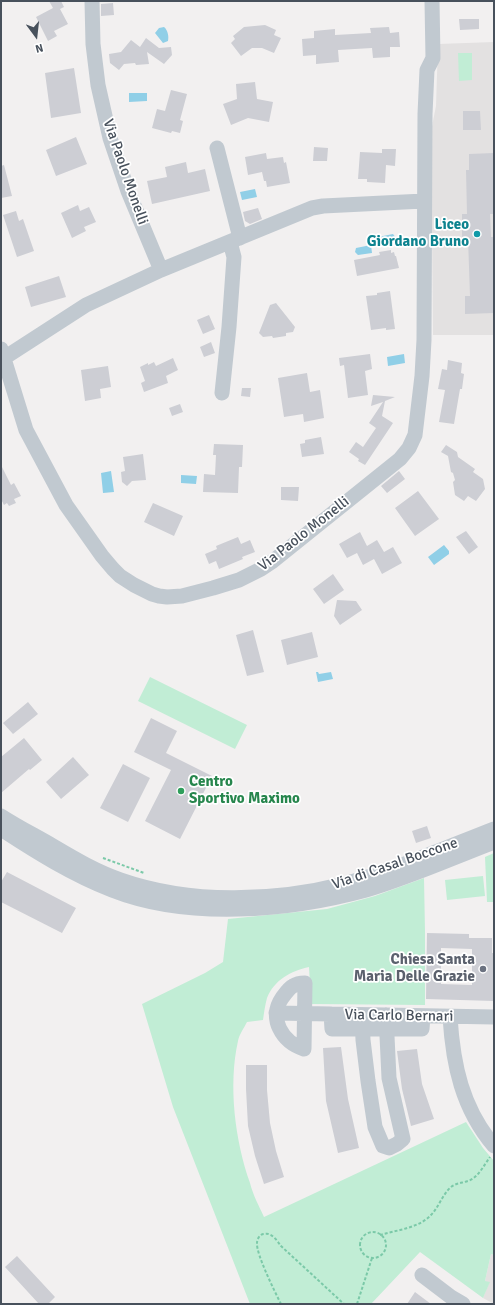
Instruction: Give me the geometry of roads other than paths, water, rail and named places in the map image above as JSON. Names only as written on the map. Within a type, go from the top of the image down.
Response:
[{"type":"street","name":"Via Paolo Monelli","points":[[92,1],[95,64],[98,85],[110,138],[128,191],[161,270]]},
{"type":"street","points":[[423,1],[423,53],[427,70]]},
{"type":"street","name":"Via Paolo Monelli","points":[[424,201],[323,206],[312,208],[161,270],[86,305],[2,353],[26,430],[40,457],[66,505],[102,556],[120,576],[152,594],[167,597],[182,596],[239,580],[250,575],[273,561],[400,459],[412,443],[418,415],[424,352],[424,201],[424,143],[427,70],[433,58],[432,1]]},
{"type":"street","points":[[217,148],[235,240],[229,327],[222,393]]},
{"type":"street","name":"Via di Casal Boccone","points":[[1,816],[73,858],[113,877],[146,888],[185,895],[212,897],[292,893],[338,885],[396,867],[494,829]]},
{"type":"street","name":"Via di Casal Boccone","points":[[1,828],[27,845],[87,879],[113,891],[135,898],[169,905],[221,909],[288,905],[351,894],[402,878],[494,842]]},
{"type":"street","points":[[305,983],[304,1049],[297,1047],[288,1040],[280,1028],[276,1013],[281,999],[292,986],[305,983]]},
{"type":"street","name":"Via Carlo Bernari","points":[[276,1013],[331,1014],[362,1022],[386,1022],[423,1016],[494,1017]]},
{"type":"street","points":[[450,1017],[454,1059],[464,1096],[492,1152]]},
{"type":"street","points":[[362,1022],[368,1081],[375,1127],[383,1146],[389,1148],[403,1139],[388,1078],[386,1022]]},
{"type":"street","points":[[422,1275],[450,1297],[463,1304]]},
{"type":"water","points":[[164,27],[167,32],[168,41],[163,43],[155,33],[159,28]]},
{"type":"water","points":[[129,93],[147,93],[147,101],[129,102]]},
{"type":"water","points":[[255,189],[257,197],[242,200],[240,192]]},
{"type":"water","points":[[393,234],[396,238],[394,242],[379,244],[378,237]]},
{"type":"water","points":[[371,245],[372,253],[358,255],[355,252],[356,248]]},
{"type":"water","points":[[404,354],[405,363],[388,366],[387,357]]},
{"type":"water","points":[[111,471],[114,492],[103,493],[101,473]]},
{"type":"water","points":[[181,475],[197,476],[196,484],[181,483]]},
{"type":"water","points":[[444,545],[449,551],[449,554],[434,565],[428,557]]},
{"type":"water","points":[[316,672],[319,674],[331,672],[333,679],[318,682]]},
{"type":"place","name":"Liceo Giordano Bruno","points":[[477,234]]},
{"type":"place","name":"Centro Sportivo Maximo","points":[[181,791]]},
{"type":"place","name":"Chiesa Santa Maria Delle Grazie","points":[[483,969]]}]
